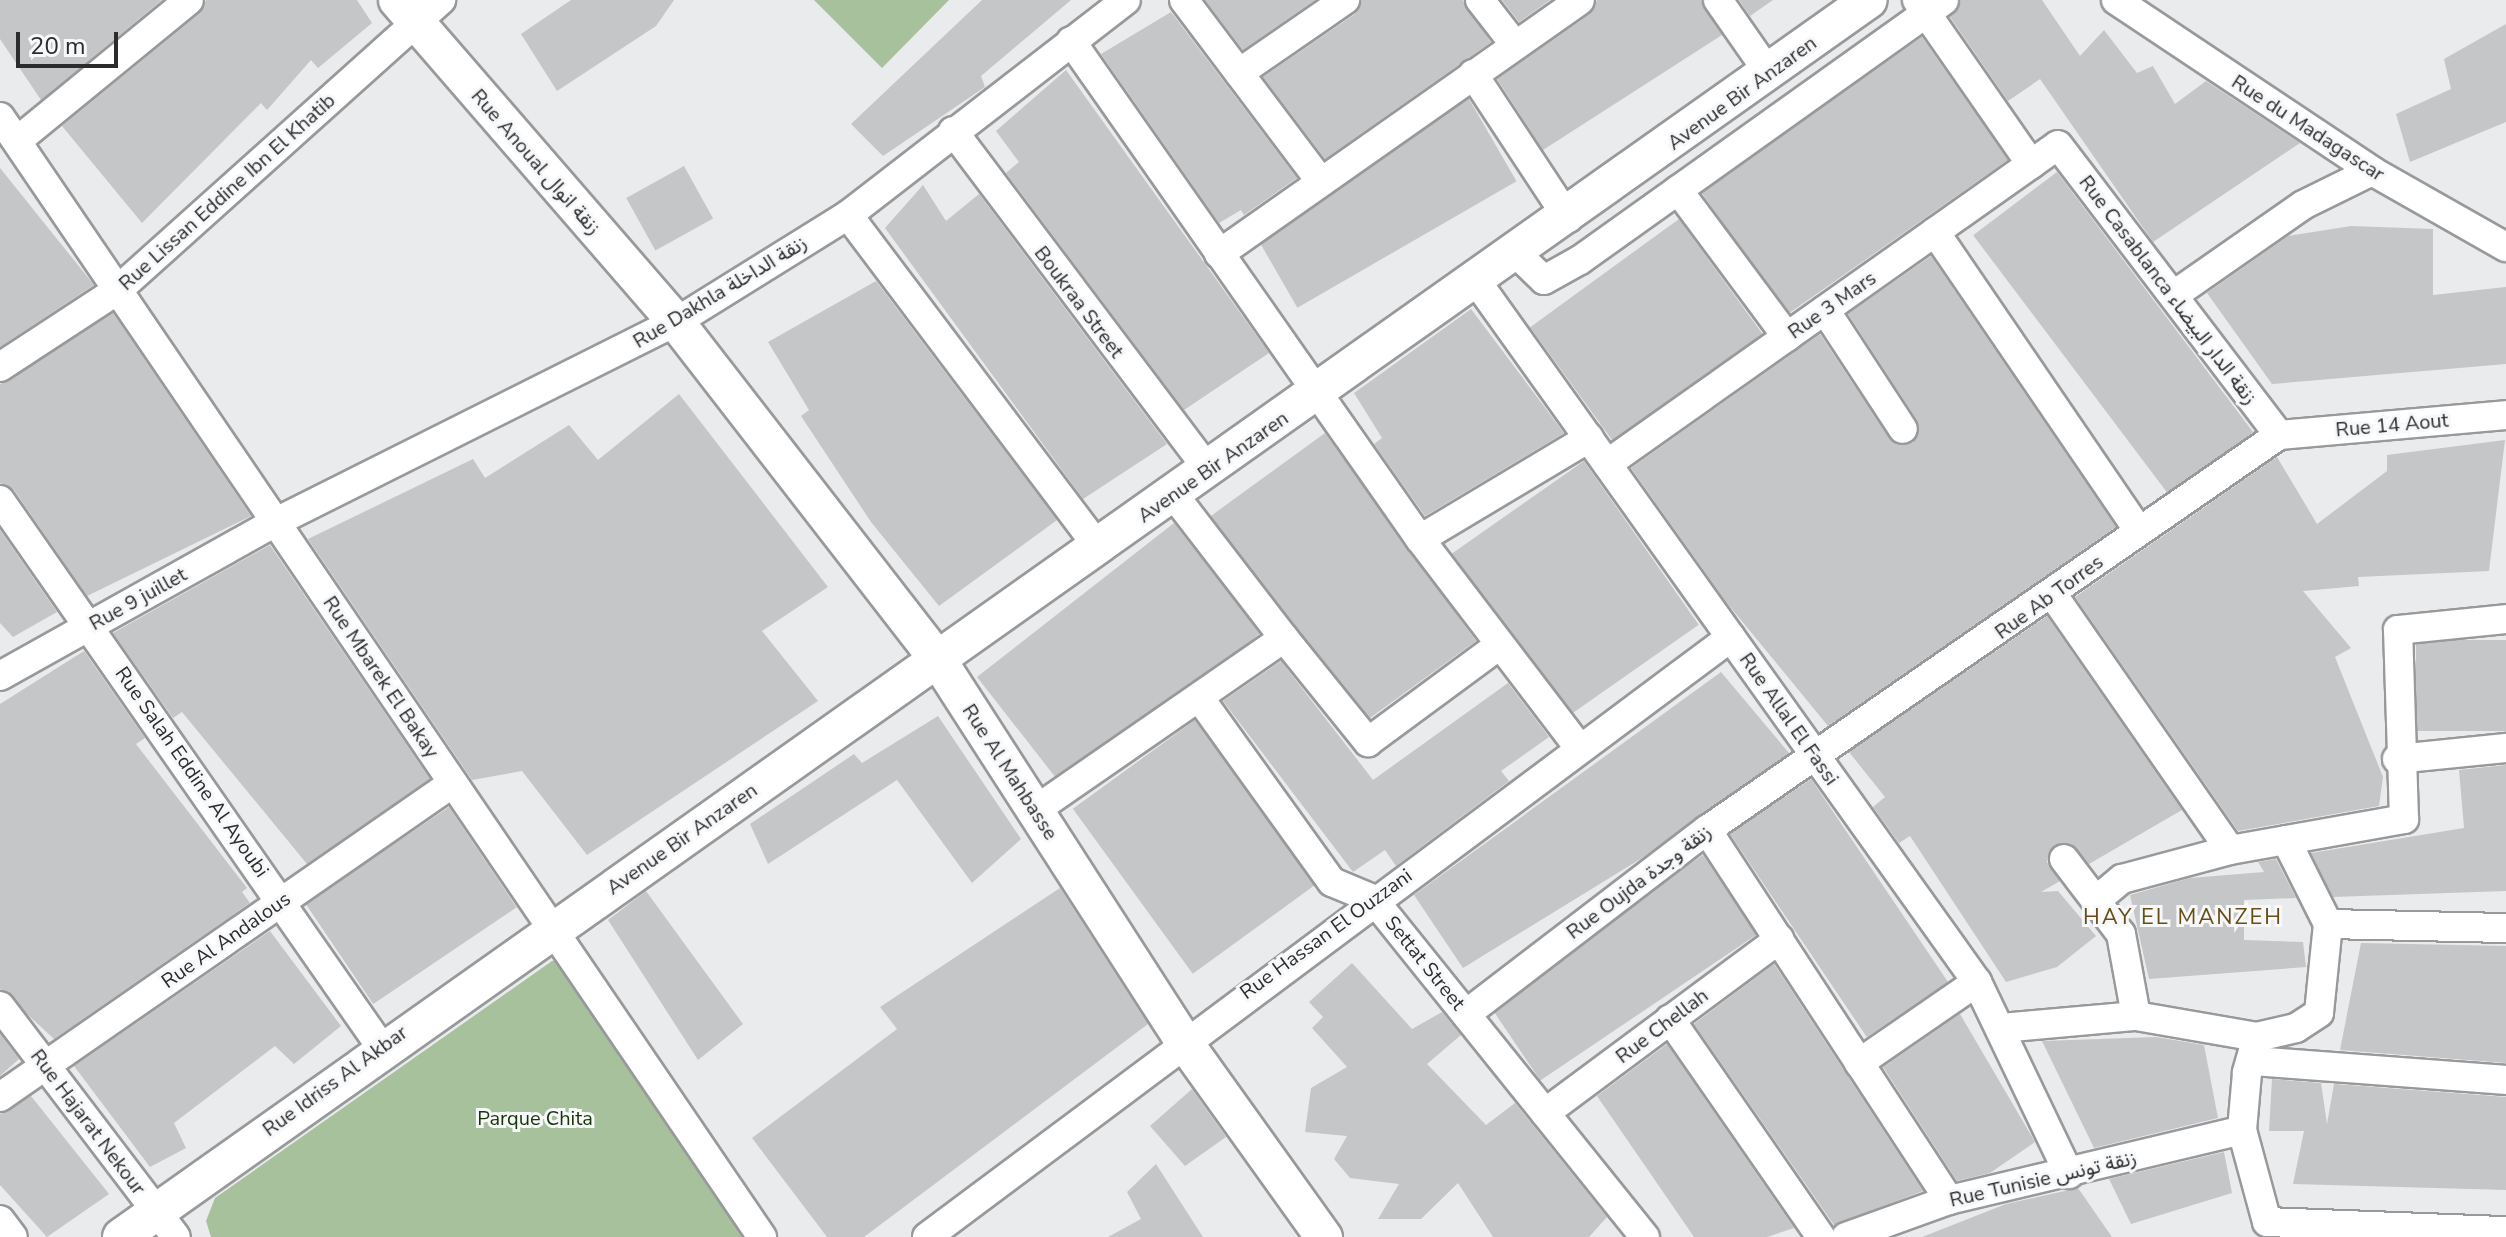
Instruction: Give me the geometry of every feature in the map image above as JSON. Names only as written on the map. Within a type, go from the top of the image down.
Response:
[{"type":"street","points":[[17,141],[189,0]]},
{"type":"street","name":"Rue Lissan Eddine Ibn El Khatib","points":[[0,367],[119,289],[406,12],[441,0]]},
{"type":"street","name":"Rue Dakhla زنقة الداخلة","points":[[276,522],[676,322],[848,215],[1126,0]]},
{"type":"street","points":[[1184,0],[1321,182]]},
{"type":"street","points":[[1239,73],[1345,0]]},
{"type":"street","points":[[1480,0],[1515,45]]},
{"type":"street","points":[[1219,254],[1580,0]]},
{"type":"street","points":[[1718,0],[1769,73]]},
{"type":"street","name":"Avenue Bir Anzaren","points":[[553,929],[1568,218],[1869,0]]},
{"type":"street","name":"Rue du Madagascar","points":[[2116,0],[2372,171],[2506,247]]},
{"type":"street","points":[[1517,254],[1544,280],[1678,190],[1929,4],[2031,164]]},
{"type":"street","name":"Rue Anoual زنقة انوال","points":[[406,12],[676,322]]},
{"type":"street","points":[[1071,41],[1420,539],[1498,646],[1579,748]]},
{"type":"street","points":[[1473,74],[1568,218]]},
{"type":"street","name":"Rue Mbarek El Bakay","points":[[0,117],[762,1237]]},
{"type":"street","name":"Boukraa Street","points":[[953,131],[1208,470]]},
{"type":"street","name":"Rue 3 Mars","points":[[1607,464],[2058,145]]},
{"type":"street","name":"Rue Casablanca زنقة الدار البيضاء","points":[[2058,145],[2279,435]]},
{"type":"street","points":[[2174,295],[2303,205],[2372,171]]},
{"type":"street","points":[[1678,190],[1787,337]]},
{"type":"street","points":[[848,215],[1098,547]]},
{"type":"street","points":[[1935,232],[2139,531]]},
{"type":"street","name":"Rue Allal El Fassi","points":[[1477,282],[1977,982],[2069,1174]]},
{"type":"street","points":[[1825,310],[1903,429]]},
{"type":"street","name":"Rue Al Mahbasse","points":[[676,322],[938,660],[1182,1039],[1324,1237]]},
{"type":"street","name":"Rue 14 Aout","points":[[2279,435],[2506,415]]},
{"type":"street","name":"Rue Ab Torres","points":[[1819,759],[2279,435]]},
{"type":"street","points":[[1420,539],[1589,438]]},
{"type":"street","points":[[1173,494],[1368,742],[1498,646]]},
{"type":"street","name":"Rue Salah Eddine Al Ayoubi","points":[[0,500],[283,901],[381,1047]]},
{"type":"street","name":"Rue 9 juillet","points":[[0,676],[276,522]]},
{"type":"street","points":[[2053,595],[2230,850]]},
{"type":"street","points":[[2099,898],[2122,879],[2230,850],[2404,819],[2397,759],[2398,630],[2506,619]]},
{"type":"street","name":"Rue Hassan El Ouzzani","points":[[927,1237],[1182,1039],[1731,637]]},
{"type":"street","points":[[1034,811],[1201,700],[1284,638]]},
{"type":"street","name":"Settat Street","points":[[1201,700],[1332,882],[1373,899],[1645,1237]]},
{"type":"street","points":[[2397,759],[2506,748]]},
{"type":"street","name":"Rue Oujda زنقة وجدة","points":[[1466,1014],[1707,830],[1819,759]]},
{"type":"street","name":"Rue Al Andalous","points":[[0,1097],[453,783]]},
{"type":"street","points":[[1707,830],[1949,1200]]},
{"type":"street","points":[[2255,1049],[2319,1013],[2328,924],[2286,840]]},
{"type":"street","points":[[2064,859],[2099,898],[2121,934],[2136,1016]]},
{"type":"street","points":[[2328,924],[2506,928]]},
{"type":"street","name":"Rue Idriss Al Akbar","points":[[121,1237],[166,1224],[381,1047],[553,929]]},
{"type":"street","name":"Rue Chellah","points":[[1545,1113],[1779,939]]},
{"type":"street","points":[[1859,1063],[1977,982]]},
{"type":"street","name":"Rue Hajarat Nekour","points":[[0,1006],[166,1224]]},
{"type":"street","points":[[2001,1028],[2136,1016],[2255,1049],[2506,1080]]},
{"type":"street","points":[[1670,1019],[1821,1237]]},
{"type":"street","points":[[2255,1049],[2242,1130],[2267,1222],[2489,1233]]},
{"type":"street","name":"Rue Tunisie زنقة تونس","points":[[1846,1237],[1949,1200],[2069,1174],[2242,1130]]},
{"type":"street","points":[[0,1220],[13,1237]]},
{"type":"green space","points":[[814,0],[949,0],[882,68]]},
{"type":"green space","name":"Parque Chita","points":[[569,957],[762,1237],[211,1237],[206,1221],[215,1198],[552,961]]},
{"type":"building","points":[[0,0],[162,0],[41,100],[0,39]]},
{"type":"building","points":[[206,0],[357,0],[372,23],[318,68],[311,60],[267,110],[261,103],[142,223],[62,126],[200,13]]},
{"type":"building","points":[[571,0],[674,0],[656,26],[557,91],[521,34]]},
{"type":"building","points":[[982,0],[1071,0],[981,76],[985,87],[883,156],[851,124]]},
{"type":"building","points":[[1205,0],[1315,0],[1243,50]]},
{"type":"building","points":[[1362,0],[1463,0],[1491,42],[1325,159],[1263,77],[1355,14]]},
{"type":"building","points":[[1502,0],[1550,0],[1519,22]]},
{"type":"building","points":[[1597,0],[1701,0],[1722,35],[1543,150],[1497,79],[1590,14]]},
{"type":"building","points":[[1739,0],[1773,0],[1750,16]]},
{"type":"building","points":[[1961,0],[2042,0],[2080,56],[2104,30],[2137,73],[2153,66],[2175,104],[2206,81],[2300,143],[2153,242],[2040,79],[2008,101],[1950,17]]},
{"type":"building","points":[[1171,12],[1297,178],[1244,215],[1241,210],[1219,223],[1101,54]]},
{"type":"building","points":[[2506,24],[2506,122],[2410,162],[2396,114],[2451,89],[2444,59]]},
{"type":"building","points":[[1922,37],[2008,160],[1787,315],[1701,192]]},
{"type":"building","points":[[1066,70],[1269,353],[1184,410],[1006,173],[1019,162],[996,131]]},
{"type":"building","points":[[1469,99],[1516,181],[1297,308],[1250,226]]},
{"type":"building","points":[[684,166],[713,218],[655,250],[626,198]]},
{"type":"building","points":[[0,168],[94,285],[0,347]]},
{"type":"building","points":[[2057,172],[2253,432],[2169,496],[1973,235]]},
{"type":"building","points":[[923,185],[946,221],[979,194],[1167,444],[1083,499],[885,228]]},
{"type":"building","points":[[1679,219],[1762,334],[1614,442],[1530,327]]},
{"type":"building","points":[[2351,226],[2433,229],[2433,295],[2506,287],[2506,364],[2272,384],[2207,293],[2288,236]]},
{"type":"building","points":[[1931,256],[2116,527],[1828,726],[1727,603],[1631,468],[1820,334],[1889,438],[1913,443],[1917,420],[1848,314]]},
{"type":"building","points":[[876,281],[1057,520],[939,606],[871,522],[801,416],[809,410],[768,342]]},
{"type":"building","points":[[1471,309],[1564,433],[1425,516],[1374,444],[1382,438],[1354,393]]},
{"type":"building","points":[[113,313],[251,516],[87,596],[14,490],[0,483],[0,384]]},
{"type":"building","points":[[679,394],[828,587],[762,631],[818,701],[587,855],[522,771],[472,780],[308,539],[473,459],[485,478],[569,425],[598,460]]},
{"type":"building","points":[[1325,433],[1476,641],[1362,724],[1211,516]]},
{"type":"building","points":[[2505,440],[2489,571],[2358,577],[2359,586],[2303,591],[2351,648],[2335,657],[2383,777],[2379,806],[2238,831],[2075,597],[2277,457],[2317,524],[2387,471],[2387,455]]},
{"type":"building","points":[[1584,461],[1699,625],[1566,718],[1451,554]]},
{"type":"building","points":[[1174,523],[1260,633],[1063,787],[977,677]]},
{"type":"building","points":[[0,530],[57,612],[13,637],[0,623]]},
{"type":"building","points":[[270,545],[430,779],[307,864],[182,712],[173,718],[113,633]]},
{"type":"building","points":[[2047,616],[2182,810],[2089,864],[2071,844],[2053,846],[2047,862],[2060,881],[2041,892],[2058,891],[2096,936],[2057,967],[2006,982],[1910,836],[1899,843],[1873,807],[1885,797],[1849,752]]},
{"type":"building","points":[[2416,640],[2506,640],[2506,731],[2416,731]]},
{"type":"building","points":[[84,651],[145,738],[136,744],[247,888],[242,892],[250,903],[54,1039],[0,989],[0,704]]},
{"type":"building","points":[[1281,661],[1373,780],[1508,683],[1549,737],[1501,771],[1509,781],[1396,866],[1385,850],[1353,872],[1223,701]]},
{"type":"building","points":[[1721,672],[1789,753],[1642,858],[1463,968],[1414,895]]},
{"type":"building","points":[[938,716],[1021,839],[972,883],[897,780],[768,864],[750,824],[854,754],[862,763]]},
{"type":"building","points":[[1195,720],[1315,885],[1193,974],[1073,809]]},
{"type":"building","points":[[2506,765],[2506,891],[2333,897],[2311,853],[2464,828],[2459,770]]},
{"type":"building","points":[[1811,779],[1948,982],[1867,1037],[1730,834]]},
{"type":"building","points":[[449,807],[517,907],[373,1004],[306,904]]},
{"type":"building","points":[[1703,855],[1757,935],[1540,1081],[1487,1001]]},
{"type":"building","points":[[2276,859],[2296,898],[2244,900],[2244,940],[2303,942],[2306,967],[2149,979],[2130,895],[2190,878],[2264,872],[2258,862]]},
{"type":"building","points":[[1060,888],[1148,1024],[864,1237],[827,1237],[752,1138],[897,1029],[880,1007]]},
{"type":"building","points":[[646,891],[743,1024],[698,1060],[608,920]]},
{"type":"building","points":[[270,931],[341,1026],[294,1064],[275,1046],[174,1123],[186,1148],[150,1167],[74,1066]]},
{"type":"building","points":[[2361,943],[2506,946],[2506,1063],[2340,1050]]},
{"type":"building","points":[[1352,963],[1412,1029],[1442,1012],[1461,1035],[1427,1064],[1486,1125],[1515,1103],[1607,1217],[1589,1237],[1493,1237],[1458,1183],[1421,1219],[1378,1219],[1399,1184],[1350,1178],[1334,1159],[1347,1136],[1305,1132],[1311,1088],[1347,1067],[1312,1028],[1323,1017],[1309,1002]]},
{"type":"building","points":[[1774,964],[1923,1191],[1834,1225],[1694,1024]]},
{"type":"building","points":[[1960,1014],[2035,1142],[1990,1173],[1957,1181],[1883,1067]]},
{"type":"building","points":[[0,1034],[19,1059],[0,1076]]},
{"type":"building","points":[[2156,1037],[2204,1045],[2218,1118],[2094,1148],[2042,1041]]},
{"type":"building","points":[[1667,1044],[1794,1228],[1767,1237],[1694,1237],[1597,1096]]},
{"type":"building","points":[[2272,1079],[2321,1083],[2327,1124],[2334,1084],[2506,1097],[2506,1190],[2293,1184],[2304,1131],[2269,1131]]},
{"type":"building","points":[[1192,1089],[1226,1137],[1185,1166],[1150,1126]]},
{"type":"building","points":[[31,1096],[109,1194],[47,1237],[0,1185],[0,1114]]},
{"type":"building","points":[[2224,1152],[2232,1193],[2131,1224],[2109,1179]]},
{"type":"building","points":[[1156,1164],[1203,1237],[1108,1237],[1141,1219],[1127,1192]]},
{"type":"building","points":[[2078,1188],[2112,1237],[1922,1237],[2006,1204]]},
{"type":"district","name":"HAY EL MANZEH","points":[[2183,918]]}]
